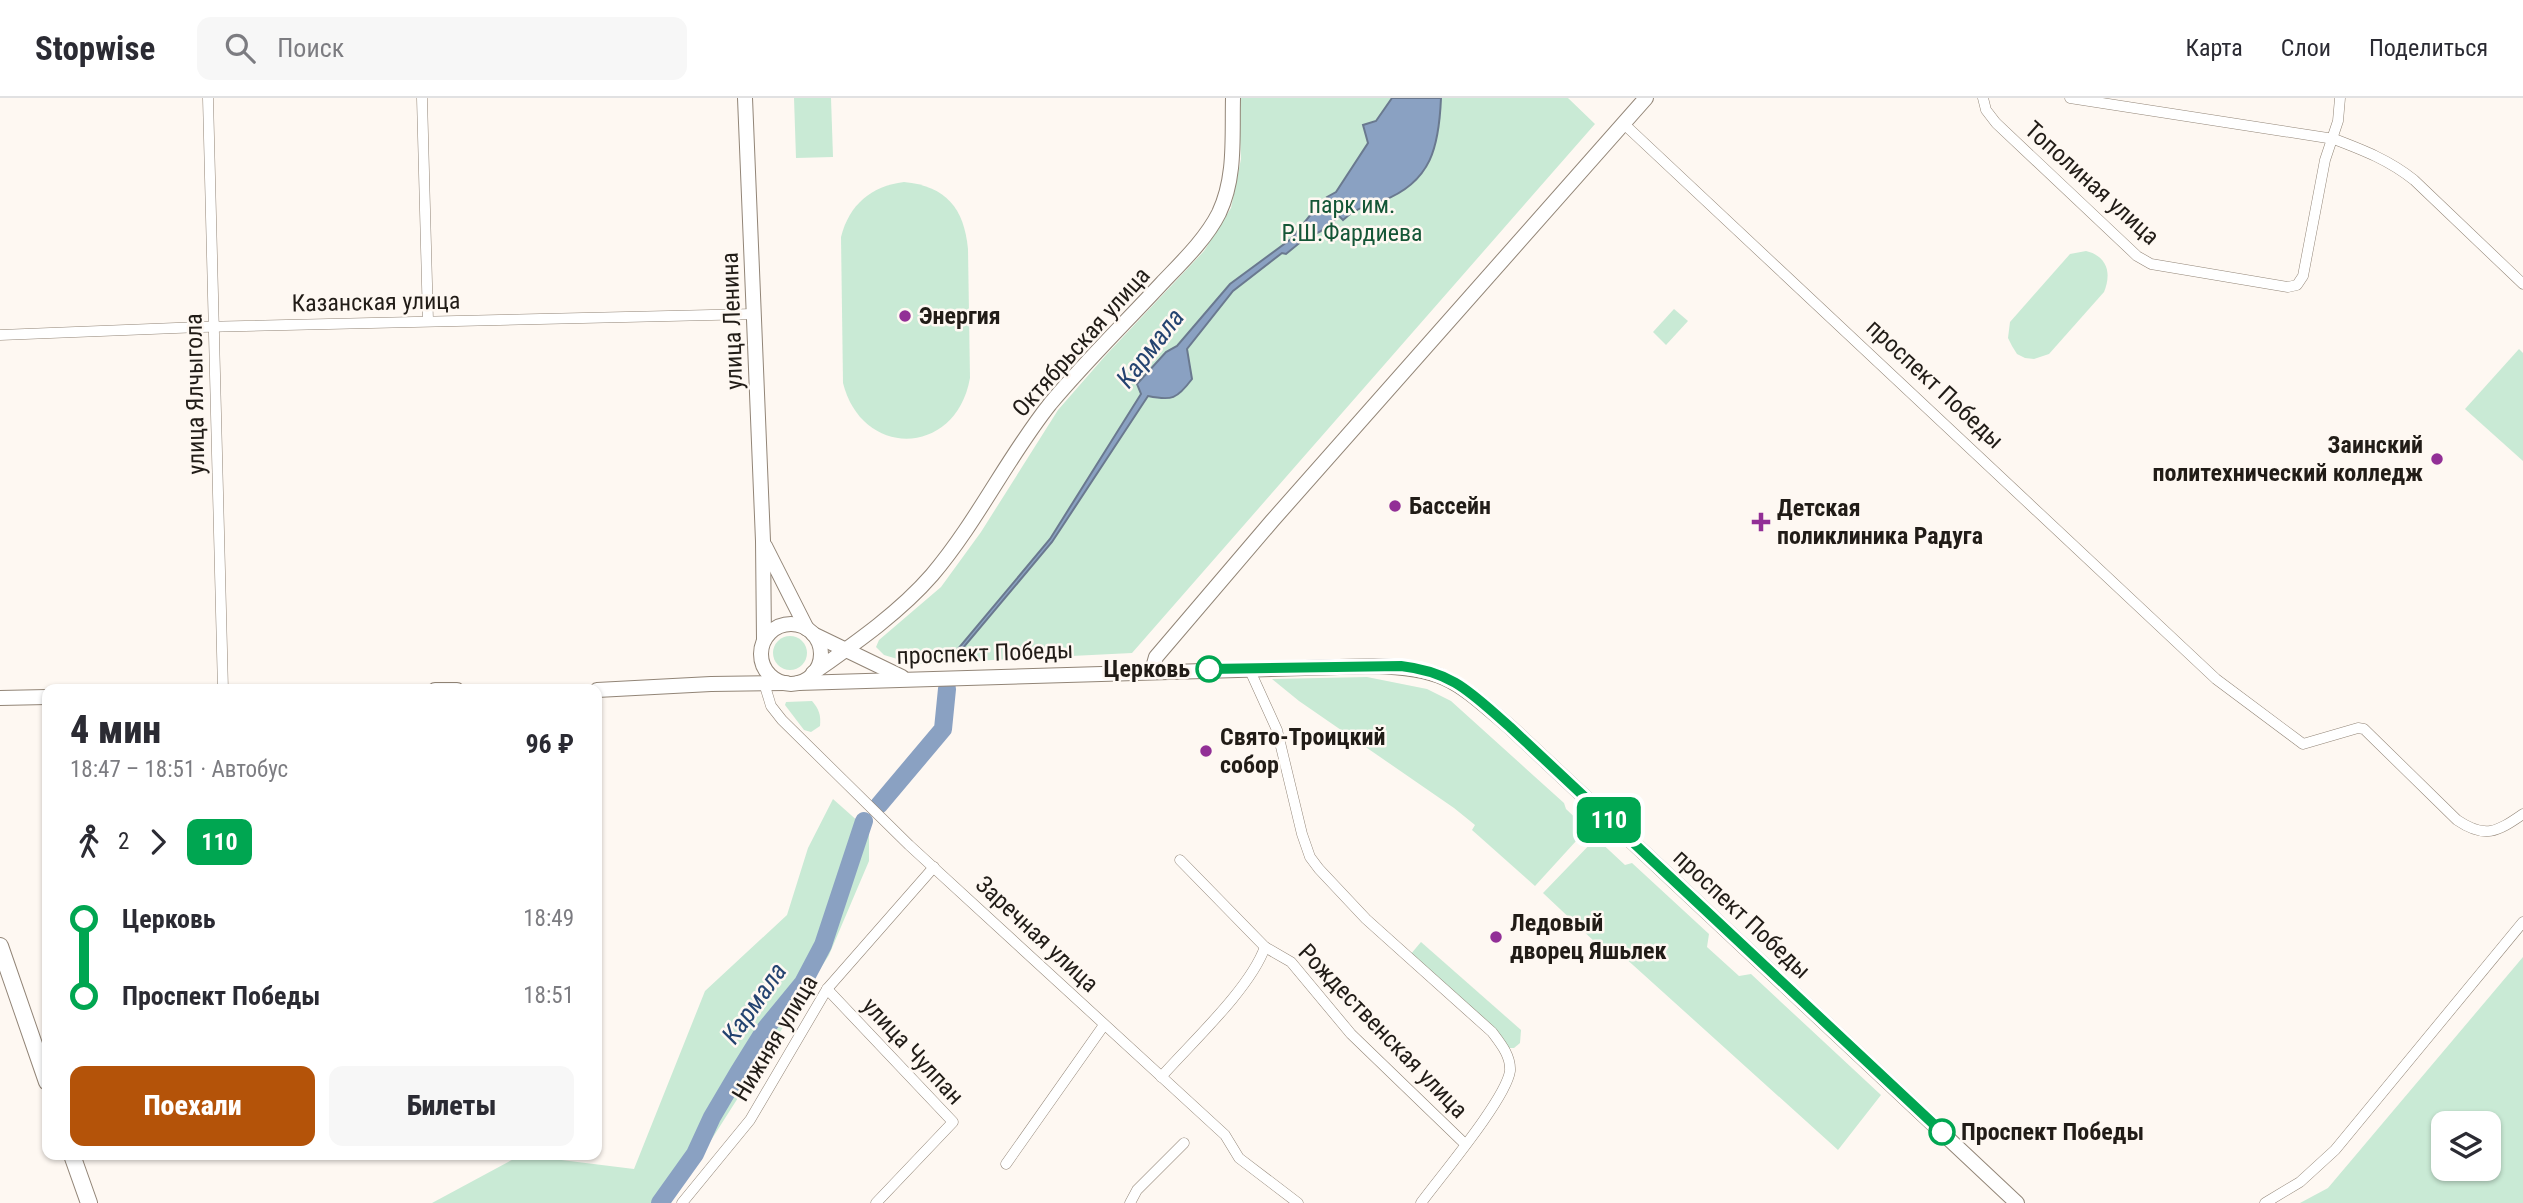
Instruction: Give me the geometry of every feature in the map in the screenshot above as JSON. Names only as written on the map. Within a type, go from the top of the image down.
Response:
[{"type":"main road","name":"улица Ленина","points":[[746,98],[763,541],[764,640]]},
{"type":"main road","name":"Октябрьская улица","points":[[813,673],[899,607],[932,575],[955,546],[1010,460],[1050,405],[1183,261],[1212,224],[1225,199],[1229,183],[1233,98]]},
{"type":"main road","points":[[1152,671],[1156,657],[1263,532],[1646,98]]},
{"type":"main road","points":[[763,541],[810,631],[820,650],[819,662],[813,673],[792,683],[769,675],[761,652],[764,640],[772,631],[783,625],[796,625],[810,631],[845,650],[907,678]]},
{"type":"main road","points":[[741,683],[763,664]]},
{"type":"main road","name":"проспект Победы","points":[[602,690],[741,683],[1252,668],[1401,666],[1425,670],[1458,683],[1510,727],[2017,1203]]},
{"type":"main road","points":[[0,698],[42,697]]},
{"type":"main road","points":[[0,946],[42,1068]]},
{"type":"main road","points":[[74,1160],[89,1203]]},
{"type":"street","name":"улица Ялчыгола","points":[[208,98],[223,684]]},
{"type":"street","points":[[422,98],[428,321]]},
{"type":"street","name":"Тополиная улица","points":[[1983,98],[1986,110],[1996,123],[2137,256],[2151,264],[2288,287],[2297,285],[2303,276],[2325,160],[2334,139]]},
{"type":"street","points":[[2070,98],[2334,139],[2375,155],[2397,167],[2523,284]]},
{"type":"street","points":[[2334,139],[2340,98]]},
{"type":"street","name":"проспект Победы","points":[[1624,124],[2226,687],[2303,744],[2358,728],[2364,729],[2466,827],[2482,832],[2493,831],[2523,814]]},
{"type":"street","name":"Казанская улица","points":[[0,335],[754,314]]},
{"type":"street","points":[[1252,668],[1252,675],[1277,730],[1310,857],[1366,919],[1492,1032],[1506,1051],[1508,1076],[1491,1109],[1421,1203]]},
{"type":"street","name":"Заречная улица","points":[[764,683],[771,706],[782,720],[868,806],[1225,1135],[1239,1158],[1298,1203]]},
{"type":"street","name":"Рождественская улица","points":[[1180,860],[1265,947],[1291,962],[1351,1034],[1465,1144]]},
{"type":"street","name":"Нижняя улица","points":[[682,1203],[750,1120],[827,989],[934,867]]},
{"type":"street","points":[[2265,1203],[2300,1182],[2335,1150],[2523,922]]},
{"type":"street","points":[[1161,1077],[1240,989],[1265,947]]},
{"type":"street","name":"улица Чулпан","points":[[827,989],[953,1122],[876,1203]]},
{"type":"street","points":[[1006,1164],[1104,1025]]},
{"type":"street","points":[[1130,1203],[1137,1190],[1184,1143]]},
{"type":"green space","points":[[794,98],[831,98],[833,157],[796,158]]},
{"type":"green space","name":"парк им. Р.Ш.Фардиева","points":[[1238,98],[1568,98],[1595,124],[1132,653],[914,664],[884,655],[876,647],[879,640],[941,587],[981,532],[1058,410],[1204,251],[1231,208],[1241,159]]},
{"type":"green space","name":"Энергия","points":[[904,182],[931,188],[950,202],[962,222],[968,249],[970,378],[961,404],[947,423],[929,434],[908,439],[888,436],[869,425],[853,408],[843,383],[841,237],[850,215],[863,199],[881,188]]},
{"type":"green space","points":[[2086,251],[2099,257],[2106,266],[2108,278],[2104,292],[2049,354],[2034,359],[2017,354],[2008,338],[2010,322],[2070,254]]},
{"type":"green space","points":[[1674,309],[1688,321],[1666,345],[1653,332]]},
{"type":"green space","points":[[2519,349],[2523,353],[2523,461],[2465,409]]},
{"type":"green space","points":[[790,636],[802,641],[807,653],[802,665],[790,670],[778,665],[773,653],[778,641]]},
{"type":"green space","points":[[1367,677],[1427,689],[1451,701],[1564,803],[1566,809],[1587,829],[1535,886],[1472,830],[1475,825],[1454,808],[1299,701],[1272,679]]},
{"type":"green space","points":[[812,701],[819,712],[820,726],[811,732],[804,730],[785,705],[786,702]]},
{"type":"green space","points":[[833,799],[869,831],[869,861],[829,955],[687,1178],[668,1203],[432,1203],[512,1160],[561,1160],[634,1169],[705,991],[787,915],[808,848]]},
{"type":"green space","points":[[1596,838],[1625,865],[1632,863],[1709,934],[1707,947],[1739,976],[1751,974],[1881,1095],[1838,1150],[1623,956],[1612,958],[1543,893]]},
{"type":"green space","points":[[1421,942],[1521,1030],[1520,1043],[1514,1048],[1507,1048],[1410,955]]},
{"type":"green space","points":[[2523,957],[2523,1203],[2300,1203],[2328,1188]]},
{"type":"water","points":[[1392,98],[1441,98],[1435,147],[1422,173],[1399,193],[1357,210],[1343,220],[1339,216],[1331,226],[1303,240],[1286,254],[1282,253],[1233,291],[1187,349],[1192,379],[1173,397],[1148,396],[1052,542],[952,661],[947,662],[1050,539],[1141,394],[1137,384],[1166,352],[1177,346],[1230,284],[1291,239],[1316,208],[1318,210],[1329,200],[1327,197],[1336,192],[1368,143],[1363,125],[1376,121]]},
{"type":"waterway","name":"Кармала","points":[[879,805],[943,729],[947,689]]},
{"type":"waterway","name":"Кармала","points":[[660,1203],[695,1154],[712,1117],[766,1028],[803,983],[823,945],[864,821]]},
{"type":"bus line","name":"110","points":[[1209,669],[1401,666],[1446,676],[1458,683],[1510,727],[1942,1132]]},
{"type":"place","name":"Энергия","points":[[905,316]]},
{"type":"place","name":"Заинский политехнический колледж","points":[[2437,459]]},
{"type":"place","name":"Бассейн","points":[[1395,506]]},
{"type":"place","name":"Детская поликлиника Радуга","points":[[1761,522]]},
{"type":"place","name":"Церковь","points":[[1209,669]]},
{"type":"place","name":"Свято-Троицкий собор","points":[[1206,751]]},
{"type":"place","name":"Ледовый дворец Яшьлек","points":[[1496,937]]},
{"type":"place","name":"Проспект Победы","points":[[1942,1132]]}]
